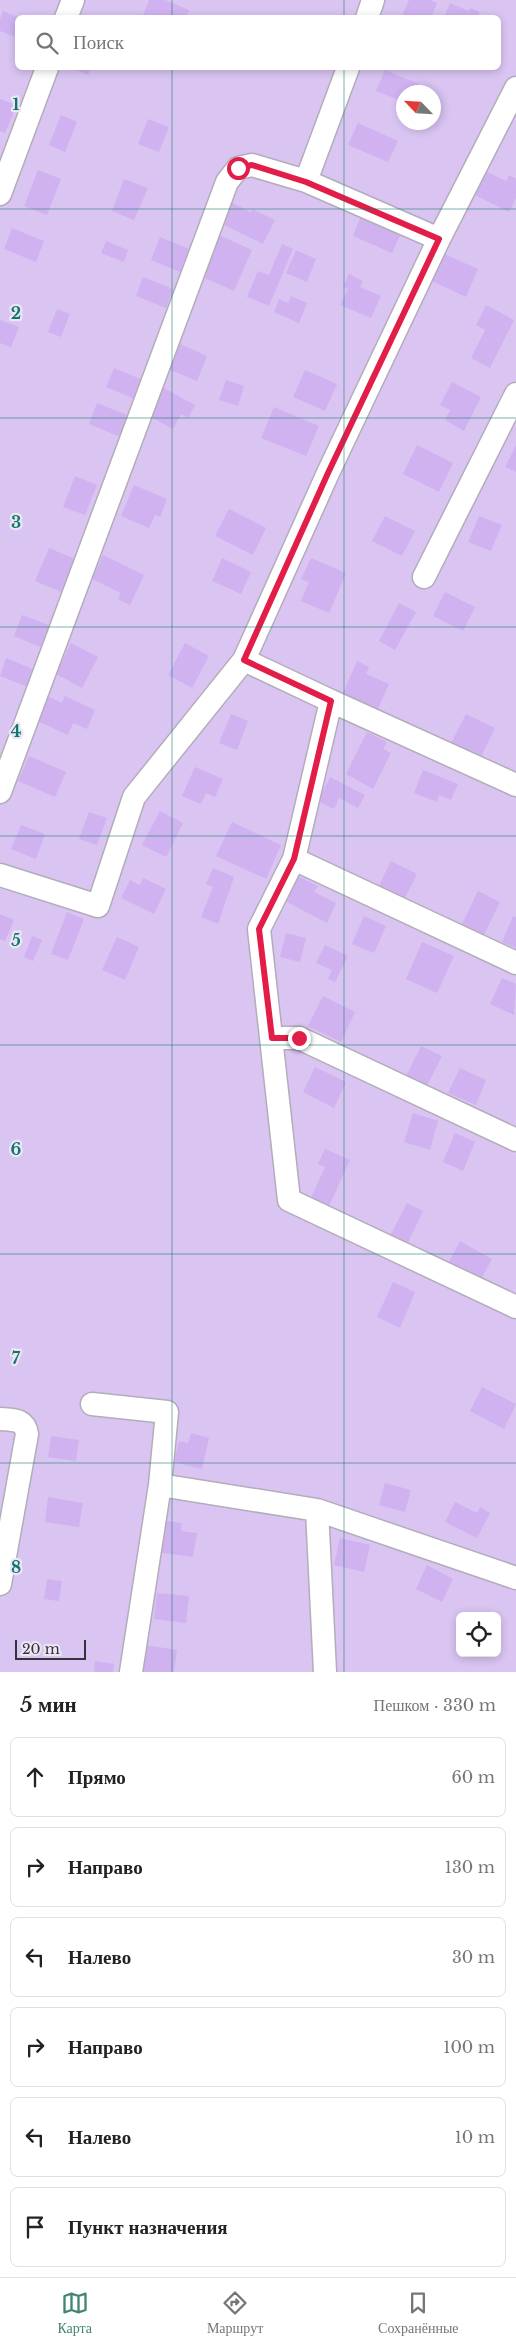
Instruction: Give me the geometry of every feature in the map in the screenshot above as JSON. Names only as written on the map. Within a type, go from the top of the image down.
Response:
[{"type":"lane","points":[[67,15],[73,0]]},
{"type":"lane","points":[[368,15],[373,0]]},
{"type":"lane","points":[[0,194],[47,70]]},
{"type":"lane","points":[[306,182],[347,70]]},
{"type":"lane","points":[[0,875],[98,906],[134,797],[244,660],[328,473],[439,239],[516,88]]},
{"type":"lane","points":[[0,792],[227,182],[238,168],[252,165],[306,182],[439,239]]},
{"type":"lane","points":[[424,577],[516,394]]},
{"type":"lane","points":[[244,660],[516,786]]},
{"type":"lane","points":[[331,701],[294,859],[259,929],[289,1200],[516,1307]]},
{"type":"lane","points":[[294,859],[516,962]]},
{"type":"lane","points":[[272,1038],[299,1038],[516,1140]]},
{"type":"lane","points":[[92,1404],[167,1412],[160,1485],[131,1672]]},
{"type":"lane","points":[[0,1419],[20,1421],[26,1427],[27,1434],[0,1584]]},
{"type":"lane","points":[[160,1485],[317,1510],[516,1578]]},
{"type":"lane","points":[[317,1510],[325,1672]]},
{"type":"shaded area","points":[[0,0],[516,0],[516,1672],[0,1672]]},
{"type":"building","points":[[149,0],[165,0],[189,10],[187,15],[143,15]]},
{"type":"building","points":[[409,0],[430,0],[437,3],[432,15],[402,15]]},
{"type":"building","points":[[450,3],[469,11],[470,8],[480,12],[478,15],[445,15]]},
{"type":"building","points":[[3,11],[15,16],[15,37],[0,31],[0,19]]},
{"type":"building","points":[[76,70],[90,70],[88,75]]},
{"type":"building","points":[[385,70],[419,84],[396,85],[396,99],[376,91]]},
{"type":"building","points":[[0,99],[17,105],[5,133],[0,131]]},
{"type":"building","points":[[61,115],[77,122],[65,152],[49,145]]},
{"type":"building","points":[[148,119],[169,127],[159,152],[138,144]]},
{"type":"building","points":[[358,123],[398,141],[388,162],[348,145]]},
{"type":"building","points":[[38,170],[61,179],[47,215],[24,206]]},
{"type":"building","points":[[483,170],[506,181],[509,175],[516,179],[516,198],[509,212],[471,193]]},
{"type":"building","points":[[124,179],[148,188],[134,220],[112,211]]},
{"type":"building","points":[[228,201],[251,212],[252,209],[275,220],[263,244],[218,222]]},
{"type":"building","points":[[363,211],[403,229],[392,253],[353,236]]},
{"type":"building","points":[[12,228],[44,241],[36,262],[4,249]]},
{"type":"building","points":[[217,234],[252,250],[234,291],[198,275]]},
{"type":"building","points":[[160,237],[189,249],[180,272],[151,260]]},
{"type":"building","points":[[106,241],[128,250],[124,262],[101,253]]},
{"type":"building","points":[[282,244],[293,249],[269,306],[247,297],[258,271],[269,275]]},
{"type":"building","points":[[296,250],[316,259],[307,282],[286,273]]},
{"type":"building","points":[[442,253],[478,269],[466,297],[430,280]]},
{"type":"building","points":[[349,274],[363,281],[360,287],[381,296],[371,318],[340,305],[348,289],[343,287]]},
{"type":"building","points":[[143,277],[173,289],[166,308],[136,296]]},
{"type":"building","points":[[291,296],[307,303],[299,323],[274,312],[279,299],[288,303]]},
{"type":"building","points":[[486,305],[514,320],[490,368],[471,358],[485,330],[476,325]]},
{"type":"building","points":[[57,309],[70,314],[61,337],[48,332]]},
{"type":"building","points":[[0,320],[19,327],[11,347],[0,343]]},
{"type":"building","points":[[180,344],[207,356],[197,381],[161,366],[168,352],[175,355]]},
{"type":"building","points":[[114,368],[143,380],[135,399],[106,387]]},
{"type":"building","points":[[305,370],[337,384],[325,411],[293,397]]},
{"type":"building","points":[[226,380],[244,386],[238,406],[219,400]]},
{"type":"building","points":[[452,382],[481,397],[464,431],[445,420],[450,410],[440,405]]},
{"type":"building","points":[[162,387],[195,405],[188,418],[181,414],[173,429],[147,415]]},
{"type":"building","points":[[97,403],[132,417],[123,438],[89,424]]},
{"type":"building","points":[[274,407],[319,426],[306,456],[261,438]]},
{"type":"building","points":[[417,445],[453,463],[439,492],[403,474]]},
{"type":"building","points":[[516,445],[516,472],[505,467]]},
{"type":"building","points":[[75,476],[97,485],[85,515],[63,507]]},
{"type":"building","points":[[134,485],[167,499],[160,517],[155,515],[149,528],[121,516]]},
{"type":"building","points":[[229,509],[266,528],[253,555],[215,536]]},
{"type":"building","points":[[385,516],[415,531],[402,556],[372,541]]},
{"type":"building","points":[[479,516],[502,525],[491,551],[468,542]]},
{"type":"building","points":[[49,548],[75,559],[61,592],[35,581]]},
{"type":"building","points":[[103,555],[144,575],[130,605],[118,599],[121,593],[92,579]]},
{"type":"building","points":[[222,558],[251,572],[241,594],[212,581]]},
{"type":"building","points":[[311,558],[346,573],[329,613],[301,601],[309,582],[301,579]]},
{"type":"building","points":[[445,592],[475,607],[463,631],[433,616]]},
{"type":"building","points":[[399,603],[416,612],[395,650],[379,641]]},
{"type":"building","points":[[22,615],[59,629],[50,651],[14,636]]},
{"type":"building","points":[[71,643],[98,657],[82,688],[56,674]]},
{"type":"building","points":[[185,643],[209,656],[192,688],[168,675]]},
{"type":"building","points":[[6,658],[40,672],[33,689],[0,676]]},
{"type":"building","points":[[357,661],[369,667],[366,674],[389,684],[378,709],[343,693]]},
{"type":"building","points":[[45,695],[62,703],[65,696],[95,710],[87,729],[73,723],[68,735],[33,719]]},
{"type":"building","points":[[231,714],[248,721],[237,750],[219,743]]},
{"type":"building","points":[[466,714],[495,728],[481,757],[451,743]]},
{"type":"building","points":[[367,732],[387,742],[383,749],[391,753],[373,789],[346,774]]},
{"type":"building","points":[[29,756],[66,772],[55,797],[18,781]]},
{"type":"building","points":[[195,767],[223,779],[215,797],[206,793],[201,804],[182,796]]},
{"type":"building","points":[[423,770],[458,784],[451,800],[439,795],[437,802],[414,793]]},
{"type":"building","points":[[330,777],[365,795],[358,808],[339,798],[334,809],[318,801]]},
{"type":"building","points":[[160,811],[183,823],[166,857],[142,845]]},
{"type":"building","points":[[89,812],[107,818],[97,845],[79,839]]},
{"type":"building","points":[[232,822],[281,845],[266,879],[216,856]]},
{"type":"building","points":[[21,825],[45,834],[36,859],[11,849]]},
{"type":"building","points":[[391,861],[417,874],[403,902],[377,890]]},
{"type":"building","points":[[213,868],[234,877],[218,924],[201,917],[213,887],[206,884]]},
{"type":"building","points":[[296,875],[318,886],[314,892],[336,903],[327,923],[283,900]]},
{"type":"building","points":[[143,878],[166,889],[154,914],[121,898],[130,880],[140,885]]},
{"type":"building","points":[[478,891],[500,902],[483,937],[461,926]]},
{"type":"building","points":[[67,912],[84,919],[68,960],[51,954]]},
{"type":"building","points":[[0,914],[14,920],[5,941],[0,939]]},
{"type":"building","points":[[364,916],[386,926],[374,953],[352,944]]},
{"type":"building","points":[[513,916],[516,917],[516,948],[502,942]]},
{"type":"building","points":[[286,933],[306,938],[300,962],[280,957]]},
{"type":"building","points":[[32,936],[42,940],[33,961],[24,957]]},
{"type":"building","points":[[117,937],[139,947],[125,980],[102,970]]},
{"type":"building","points":[[422,942],[454,956],[437,993],[406,979]]},
{"type":"building","points":[[325,945],[348,956],[335,982],[328,979],[332,970],[316,963]]},
{"type":"building","points":[[502,978],[516,984],[514,1015],[490,1004]]},
{"type":"building","points":[[323,996],[355,1012],[341,1042],[308,1026]]},
{"type":"building","points":[[421,1046],[442,1056],[427,1086],[406,1076]]},
{"type":"building","points":[[315,1067],[346,1082],[334,1108],[303,1092]]},
{"type":"building","points":[[460,1068],[486,1080],[476,1105],[448,1093]]},
{"type":"building","points":[[413,1113],[438,1121],[430,1150],[404,1142]]},
{"type":"building","points":[[455,1133],[475,1142],[463,1171],[443,1162]]},
{"type":"building","points":[[325,1149],[350,1160],[329,1206],[311,1198],[325,1167],[318,1164]]},
{"type":"building","points":[[407,1203],[423,1211],[406,1247],[389,1238]]},
{"type":"building","points":[[460,1241],[492,1259],[479,1283],[447,1266]]},
{"type":"building","points":[[393,1282],[415,1292],[400,1328],[377,1317]]},
{"type":"building","points":[[482,1387],[516,1404],[504,1429],[470,1411]]},
{"type":"building","points":[[191,1433],[209,1438],[202,1469],[174,1462],[179,1441],[188,1443]]},
{"type":"building","points":[[51,1436],[79,1440],[76,1461],[48,1457]]},
{"type":"building","points":[[385,1483],[411,1490],[405,1512],[379,1505]]},
{"type":"building","points":[[48,1497],[83,1503],[79,1527],[45,1522]]},
{"type":"building","points":[[455,1502],[477,1513],[480,1507],[490,1513],[477,1538],[445,1522]]},
{"type":"building","points":[[161,1520],[182,1523],[181,1531],[197,1533],[193,1557],[156,1552]]},
{"type":"building","points":[[340,1538],[370,1545],[364,1572],[334,1565]]},
{"type":"building","points":[[427,1565],[453,1579],[442,1602],[416,1589]]},
{"type":"building","points":[[47,1579],[62,1581],[59,1601],[44,1599]]},
{"type":"building","points":[[157,1593],[189,1596],[186,1623],[154,1619]]},
{"type":"building","points":[[145,1645],[177,1650],[174,1672],[141,1672]]},
{"type":"building","points":[[95,1661],[114,1664],[113,1672],[94,1672]]},
{"type":"route","points":[[238,168],[252,165],[306,182],[439,239],[328,473],[244,660],[331,701],[294,859],[259,929],[272,1038],[299,1038]]}]
